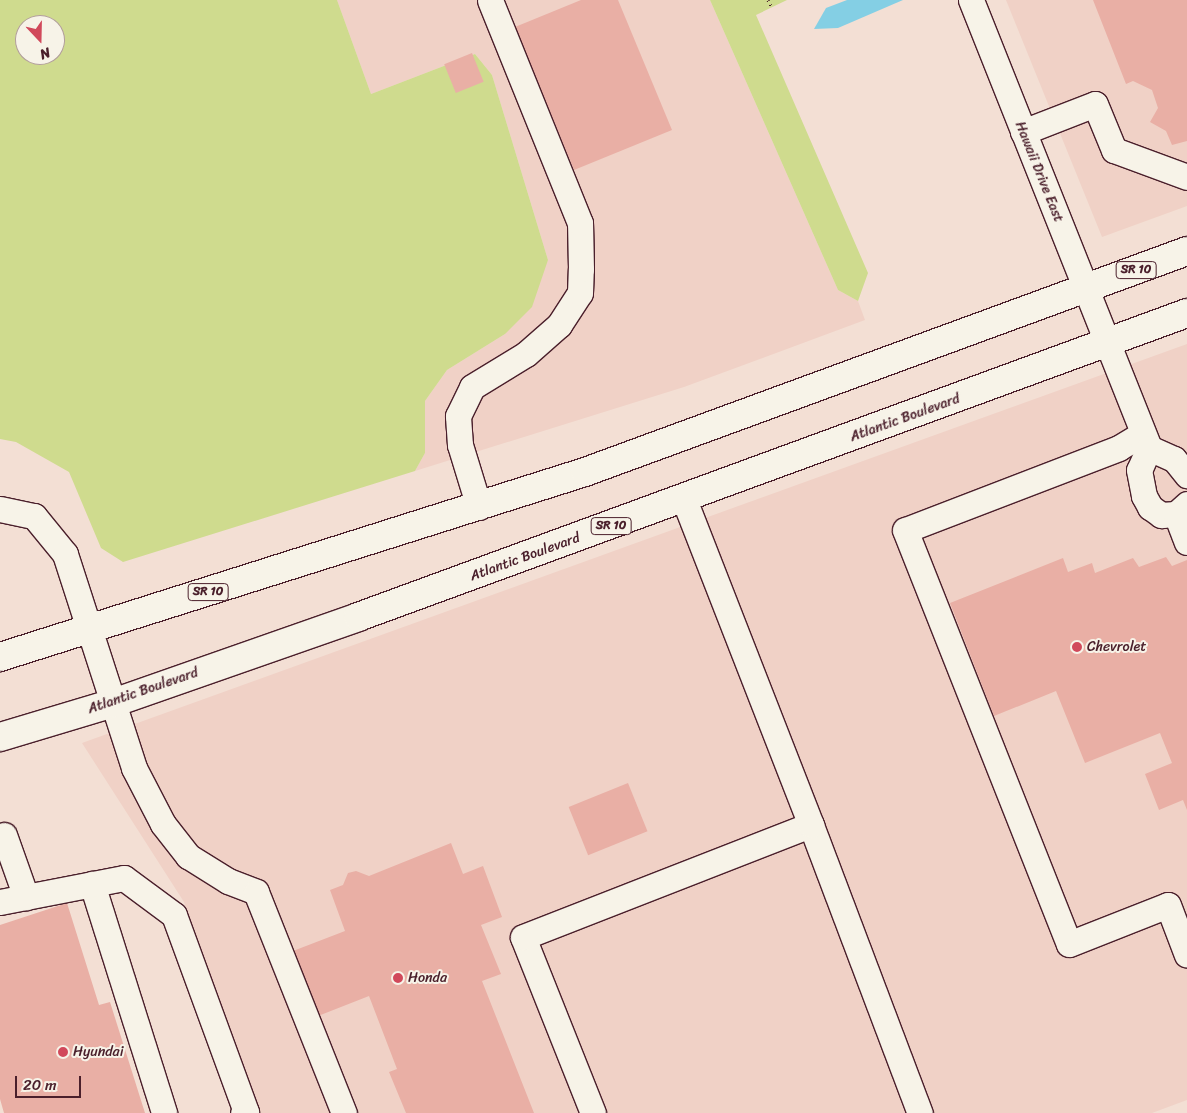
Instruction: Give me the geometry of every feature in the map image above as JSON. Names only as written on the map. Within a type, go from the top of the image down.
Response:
[{"type":"highway","name":"SR 10","points":[[0,657],[479,507],[745,415],[1187,251]]},
{"type":"highway","name":"Atlantic Boulevard","points":[[0,737],[113,702],[684,499],[1187,313]]},
{"type":"street","points":[[479,507],[460,445],[458,416],[472,387],[526,354],[559,324],[580,293],[581,269],[580,223],[490,0]]},
{"type":"street","name":"Hawaii Drive East","points":[[972,0],[1146,441]]},
{"type":"street","points":[[1024,132],[1095,104],[1114,150],[1187,177]]},
{"type":"street","points":[[1187,475],[1174,458],[1146,441],[1119,448],[905,530],[1069,944],[1168,906],[1187,955]]},
{"type":"street","points":[[1146,441],[1139,470],[1144,496],[1150,507],[1161,515],[1181,509],[1187,542]]},
{"type":"street","points":[[684,499],[811,825],[920,1113]]},
{"type":"street","points":[[0,509],[34,516],[49,530],[65,554],[134,768],[163,824],[188,856],[228,881],[256,892],[344,1113]]},
{"type":"street","points":[[593,1113],[524,937],[811,825]]},
{"type":"street","points":[[4,835],[26,897]]},
{"type":"street","points":[[0,902],[124,878],[174,914],[245,1113]]},
{"type":"street","points":[[92,884],[164,1113]]},
{"type":"path","points":[[768,0],[772,8]]},
{"type":"shaded area","points":[[337,0],[710,0],[838,290],[858,301],[865,320],[684,387],[415,471],[425,453],[425,401],[447,370],[505,334],[548,260],[492,75],[475,54],[371,94]]},
{"type":"shaded area","points":[[1006,0],[1187,0],[1187,206],[1102,237]]},
{"type":"shaded area","points":[[1187,344],[1187,1100],[1152,1113],[253,1113],[184,902],[82,743]]},
{"type":"green space","points":[[0,0],[337,0],[371,94],[475,54],[492,75],[548,260],[532,307],[505,334],[447,370],[425,401],[425,453],[415,471],[123,562],[101,548],[69,472],[16,442],[0,439]]},
{"type":"green space","points":[[710,0],[787,0],[756,15],[868,273],[858,301],[838,290]]},
{"type":"water","points":[[847,0],[903,0],[838,28],[814,29],[826,8]]},
{"type":"building","points":[[581,0],[618,0],[672,130],[574,170],[515,27]]},
{"type":"building","points":[[1093,0],[1187,0],[1187,141],[1172,145],[1166,131],[1150,122],[1158,108],[1152,90],[1133,81],[1126,84]]},
{"type":"building","points":[[472,53],[484,82],[456,93],[444,64]]},
{"type":"building","name":"Chevrolet","points":[[1166,557],[1172,566],[1187,560],[1187,810],[1183,800],[1159,810],[1145,774],[1172,763],[1160,733],[1085,763],[1056,691],[994,716],[950,603],[1063,558],[1068,572],[1092,563],[1095,573],[1133,558],[1139,567]]},
{"type":"building","points":[[628,783],[647,831],[588,855],[569,807]]},
{"type":"building","name":"Honda","points":[[451,843],[463,874],[483,866],[502,917],[481,925],[501,974],[482,981],[534,1113],[406,1113],[389,1072],[397,1069],[369,996],[318,1016],[293,951],[345,931],[330,890],[343,885],[348,873],[356,871],[369,876]]},
{"type":"building","name":"Hyundai","points":[[67,903],[99,1005],[110,1002],[145,1113],[4,1113],[0,1099],[0,925]]},
{"type":"place","name":"Chevrolet","points":[[1077,647]]},
{"type":"place","name":"Honda","points":[[398,978]]},
{"type":"place","name":"Hyundai","points":[[63,1052]]}]
